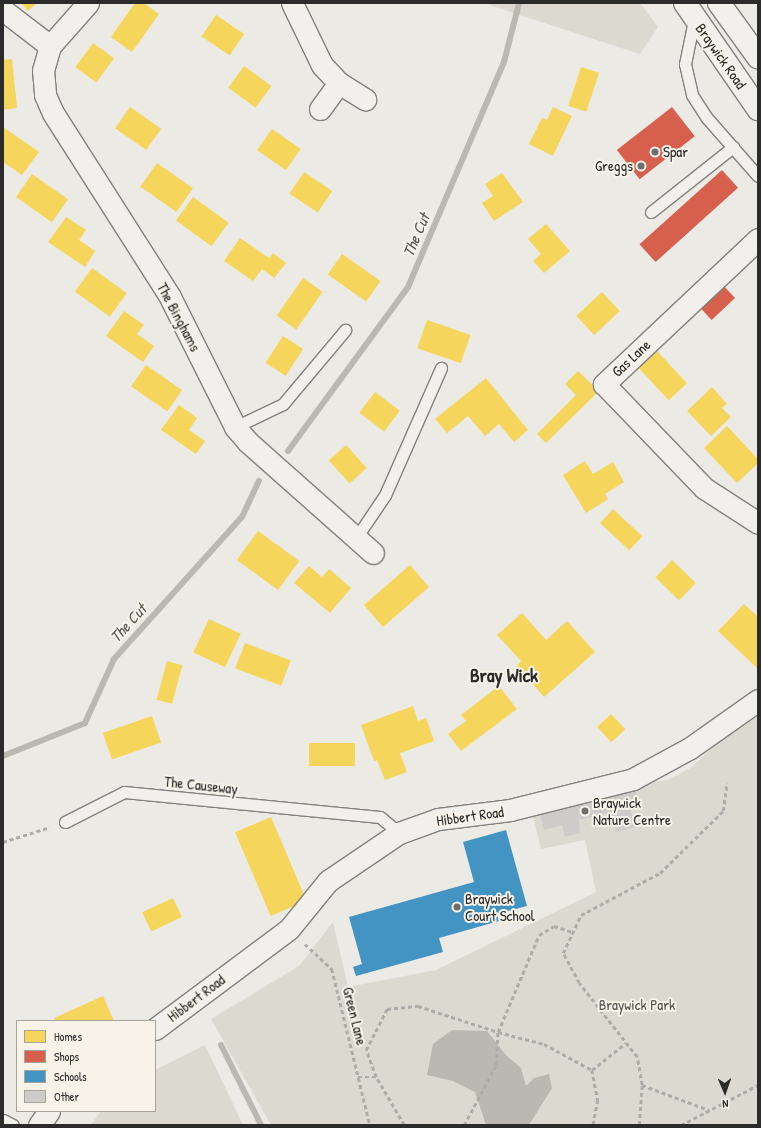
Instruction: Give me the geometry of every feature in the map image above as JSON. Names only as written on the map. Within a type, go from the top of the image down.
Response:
[{"type":"main road","points":[[719,3],[758,57]]},
{"type":"main road","name":"Braywick Road","points":[[689,10],[758,109]]},
{"type":"street","name":"The Binghams","points":[[88,3],[50,46],[43,70],[45,95],[53,113],[170,297],[235,427],[248,442],[373,553]]},
{"type":"street","points":[[292,3],[322,65],[339,83],[365,99]]},
{"type":"street","points":[[3,10],[50,46]]},
{"type":"street","points":[[320,109],[339,83]]},
{"type":"street","name":"Gas Lane","points":[[758,240],[604,384],[704,488],[758,523]]},
{"type":"street","name":"Hibbert Road","points":[[156,1028],[289,929],[328,881],[400,833],[438,820],[510,810],[633,779],[690,748],[758,700]]},
{"type":"street","points":[[39,1125],[48,1112]]},
{"type":"lane","points":[[689,10],[692,38],[685,64],[688,84],[698,106],[758,176]]},
{"type":"lane","points":[[651,212],[733,147]]},
{"type":"lane","points":[[235,427],[283,404],[344,330]]},
{"type":"lane","points":[[356,538],[385,495],[441,368]]},
{"type":"lane","name":"The Causeway","points":[[65,822],[124,792],[380,817],[400,833]]},
{"type":"lane","points":[[3,1120],[13,1125]]},
{"type":"path","points":[[639,1125],[642,1085],[637,1057],[579,983],[564,953],[581,915],[660,873],[723,811],[727,783]]},
{"type":"path","points":[[3,842],[65,822]]},
{"type":"path","points":[[464,1125],[496,1065],[498,1032],[539,935],[554,926],[573,932]]},
{"type":"path","name":"Green Lane","points":[[289,929],[332,969],[370,1125]]},
{"type":"path","points":[[404,1125],[376,1077],[366,1050],[387,1008],[418,1006],[498,1032],[544,1044],[592,1070]]},
{"type":"path","points":[[592,1070],[626,1043]]},
{"type":"path","points":[[592,1070],[598,1100],[593,1125]]},
{"type":"path","points":[[358,1077],[376,1077]]},
{"type":"path","points":[[642,1085],[709,1110]]},
{"type":"path","points":[[681,1125],[758,1085]]},
{"type":"green space","points":[[489,3],[640,3],[658,27],[640,54],[489,5]]},
{"type":"green space","name":"Braywick Park","points":[[758,716],[758,1125],[271,1125],[211,1019],[299,966],[333,922],[348,987],[436,970],[596,892],[585,840],[541,849],[532,812],[643,783],[668,780],[692,767],[716,744]]},
{"type":"green space","points":[[205,1045],[243,1125],[91,1125],[100,1112],[156,1112],[156,1070]]},
{"type":"shaded area","points":[[452,1030],[487,1031],[506,1055],[521,1068],[526,1086],[534,1078],[549,1074],[552,1088],[529,1125],[486,1125],[475,1092],[453,1081],[427,1075],[433,1044]]},
{"type":"building: Homes","points":[[21,3],[37,3],[28,11]]},
{"type":"building: Homes","points":[[135,3],[144,3],[159,14],[132,52],[111,37]]},
{"type":"building: Homes","points":[[216,15],[244,34],[230,56],[201,37]]},
{"type":"building: Homes","points":[[93,43],[114,58],[96,83],[75,67]]},
{"type":"building: Homes","points":[[12,59],[17,108],[3,110],[3,60]]},
{"type":"building: Homes","points":[[244,66],[272,86],[256,108],[228,88]]},
{"type":"building: Homes","points":[[581,67],[599,73],[586,112],[568,106]]},
{"type":"building: Homes","points":[[130,107],[161,129],[146,150],[115,128]]},
{"type":"building: Homes","points":[[553,107],[572,116],[553,156],[529,144],[542,118],[547,120]]},
{"type":"building: Homes","points":[[3,127],[39,152],[22,175],[3,162]]},
{"type":"building: Homes","points":[[272,129],[301,149],[286,170],[257,150]]},
{"type":"building: Homes","points":[[157,163],[193,188],[176,212],[140,187]]},
{"type":"building: Homes","points":[[304,172],[332,191],[318,213],[289,194]]},
{"type":"building: Homes","points":[[502,173],[523,202],[494,221],[482,203],[493,196],[485,184]]},
{"type":"building: Homes","points":[[32,174],[68,199],[52,222],[16,197]]},
{"type":"building: Homes","points":[[193,197],[229,223],[212,246],[176,220]]},
{"type":"building: Homes","points":[[66,217],[86,230],[79,240],[95,251],[85,267],[48,242]]},
{"type":"building: Homes","points":[[546,224],[570,251],[544,273],[533,261],[541,254],[528,239]]},
{"type":"building: Homes","points":[[240,238],[269,258],[273,253],[286,263],[274,278],[262,269],[253,281],[224,261]]},
{"type":"building: Homes","points":[[342,254],[381,281],[366,301],[328,274]]},
{"type":"building: Homes","points":[[92,268],[127,293],[110,317],[75,291]]},
{"type":"building: Homes","points":[[303,278],[323,292],[296,329],[277,316]]},
{"type":"building: Homes","points":[[602,292],[620,311],[594,335],[576,316]]},
{"type":"building: Homes","points":[[124,311],[144,325],[137,334],[154,346],[143,362],[106,336]]},
{"type":"building: Homes","points":[[427,320],[470,335],[461,363],[417,348]]},
{"type":"building: Homes","points":[[283,336],[303,349],[286,376],[266,363]]},
{"type":"building: Homes","points":[[657,351],[687,383],[669,400],[639,368]]},
{"type":"building: Homes","points":[[146,365],[182,390],[167,412],[131,386]]},
{"type":"building: Homes","points":[[578,371],[599,391],[546,443],[537,434],[576,395],[565,384]]},
{"type":"building: Homes","points":[[486,378],[528,430],[514,442],[499,424],[485,436],[468,416],[447,433],[435,419]]},
{"type":"building: Homes","points":[[712,387],[727,404],[722,408],[731,417],[711,436],[687,411]]},
{"type":"building: Homes","points":[[375,392],[400,411],[384,431],[359,413]]},
{"type":"building: Homes","points":[[179,405],[197,418],[189,430],[205,441],[196,454],[161,430]]},
{"type":"building: Homes","points":[[727,426],[758,459],[758,463],[737,483],[704,448]]},
{"type":"building: Homes","points":[[346,445],[367,468],[350,483],[329,460]]},
{"type":"building: Homes","points":[[585,461],[593,474],[613,462],[624,482],[605,494],[608,499],[586,513],[563,475]]},
{"type":"building: Homes","points":[[613,509],[642,536],[629,550],[600,523]]},
{"type":"building: Homes","points":[[258,531],[299,561],[278,590],[237,560]]},
{"type":"building: Homes","points":[[672,560],[696,583],[679,600],[655,577]]},
{"type":"building: Homes","points":[[410,565],[429,587],[383,627],[364,605]]},
{"type":"building: Homes","points":[[309,566],[322,577],[329,569],[351,588],[330,613],[294,583]]},
{"type":"building: Homes","points":[[744,604],[758,617],[758,669],[718,631]]},
{"type":"building: Homes","points":[[522,613],[546,640],[567,621],[595,652],[544,697],[517,666],[521,661],[497,635]]},
{"type":"building: Homes","points":[[209,619],[241,634],[225,667],[193,653]]},
{"type":"building: Homes","points":[[245,643],[291,661],[281,686],[235,668]]},
{"type":"building: Homes","points":[[167,661],[182,665],[172,704],[157,700]]},
{"type":"building: Homes","points":[[499,686],[517,709],[461,751],[448,734],[466,721],[461,715]]},
{"type":"building: Homes","points":[[413,706],[418,721],[426,718],[434,741],[400,753],[407,772],[385,780],[377,760],[374,761],[361,725]]},
{"type":"building: Homes","points":[[611,714],[625,729],[611,742],[597,727]]},
{"type":"building: Homes","points":[[152,716],[161,742],[112,759],[103,733]]},
{"type":"building: Homes","points":[[309,743],[355,743],[355,766],[309,766]]},
{"type":"building: Homes","points":[[271,817],[307,901],[271,916],[235,832]]},
{"type":"building: Homes","points":[[173,898],[182,917],[151,931],[142,912]]},
{"type":"building: Homes","points":[[103,996],[114,1020],[55,1020],[54,1018]]},
{"type":"building: Shops","points":[[672,107],[695,136],[640,179],[617,150]]},
{"type":"building: Shops","points":[[722,170],[738,188],[656,262],[640,244]]},
{"type":"building: Shops","points":[[720,282],[735,298],[712,320],[697,304]]},
{"type":"building: Schools","points":[[506,830],[527,906],[497,914],[499,921],[439,938],[443,952],[356,976],[353,967],[362,964],[349,917],[474,882],[463,842]]},
{"type":"building: Other","name":"Braywick Nature Centre","points":[[634,786],[640,804],[630,807],[635,827],[616,832],[611,812],[579,820],[580,833],[565,837],[562,825],[544,830],[539,810]]},
{"type":"waterway","name":"The Cut","points":[[288,451],[408,287],[504,62],[519,3]]},
{"type":"waterway","name":"The Cut","points":[[3,756],[85,723],[114,659],[242,517],[259,481]]},
{"type":"waterway","points":[[221,1045],[261,1125]]},
{"type":"place","name":"Spar","points":[[655,152]]},
{"type":"place","name":"Greggs","points":[[641,166]]},
{"type":"place","name":"Braywick Nature Centre","points":[[585,811]]},
{"type":"place","name":"Braywick Court School","points":[[457,907]]},
{"type":"district","name":"Bray Wick","points":[[504,676]]}]
